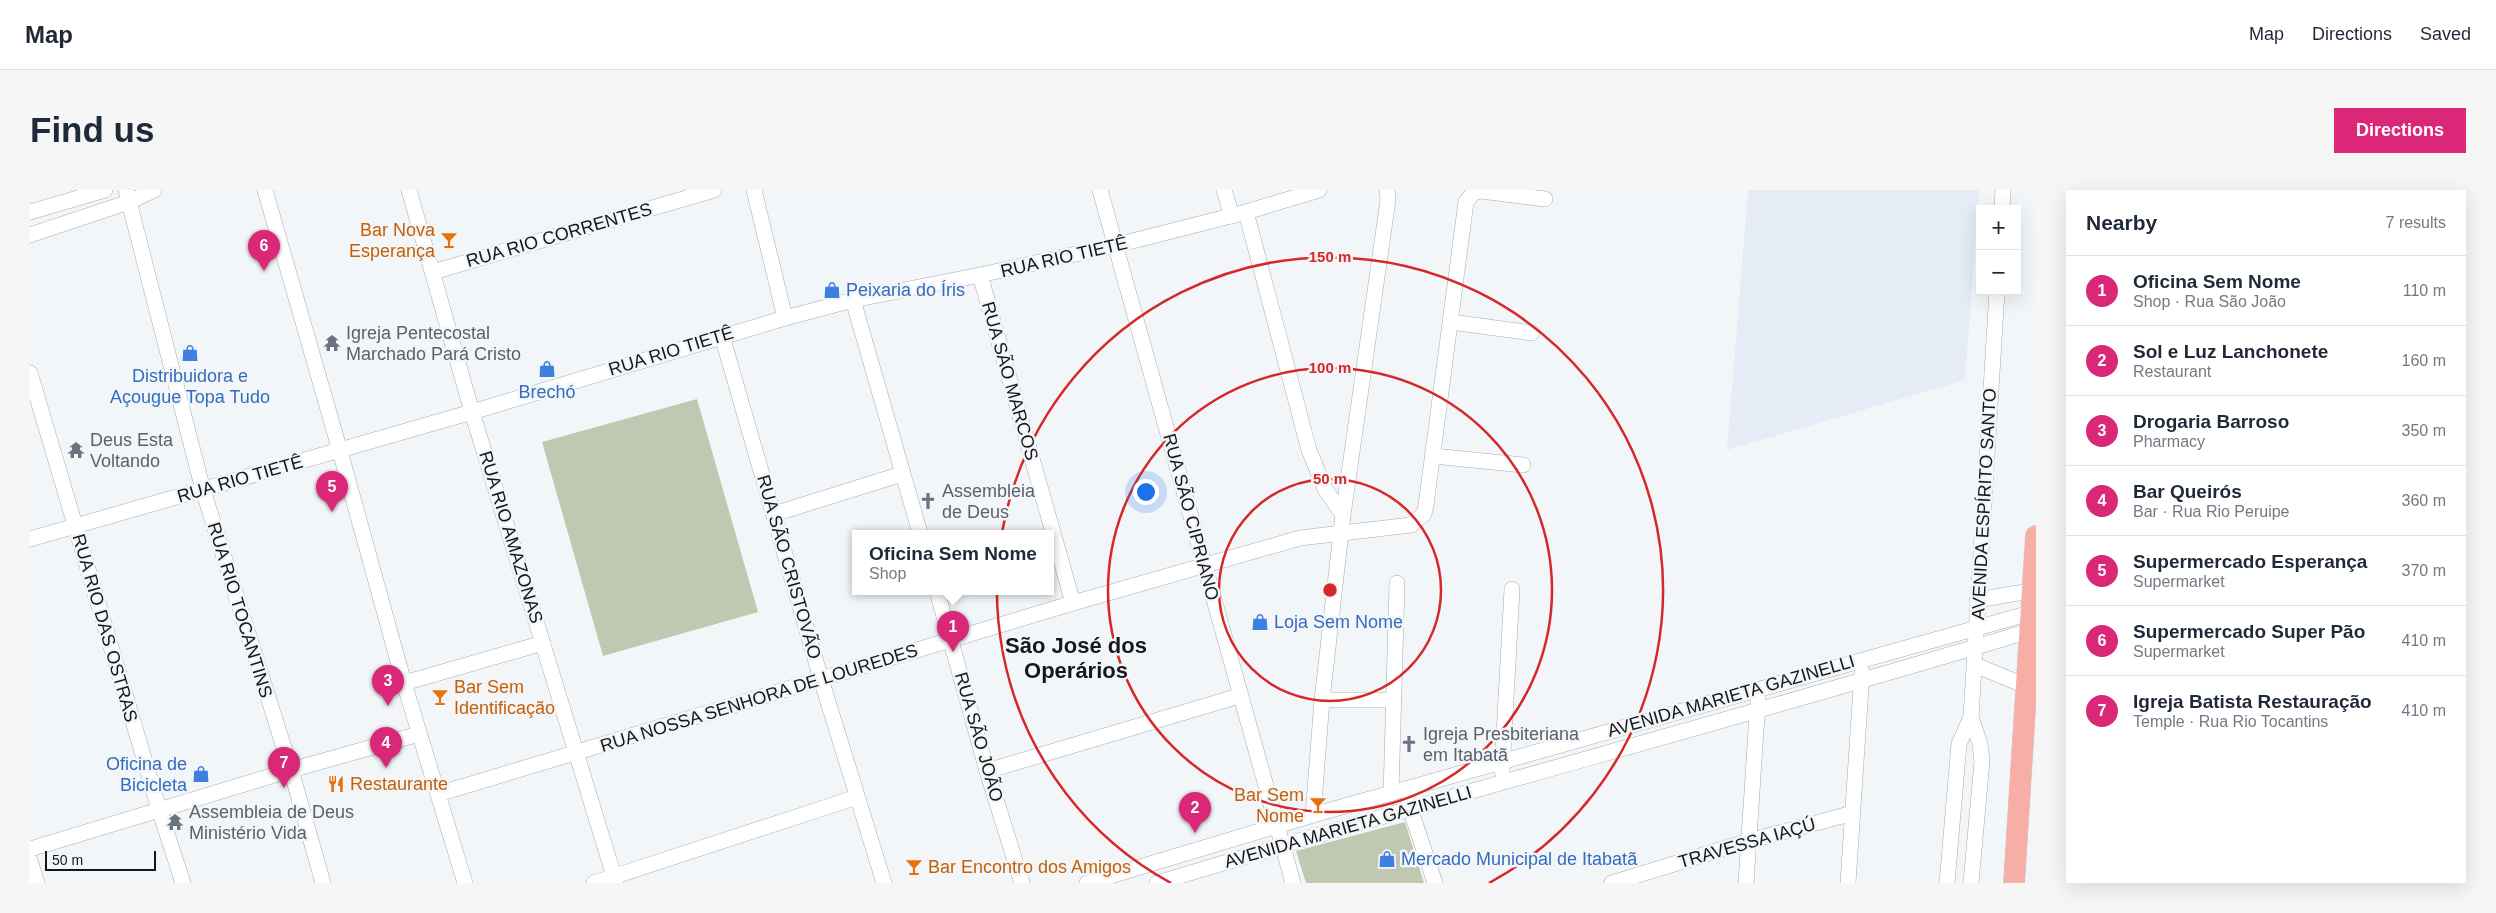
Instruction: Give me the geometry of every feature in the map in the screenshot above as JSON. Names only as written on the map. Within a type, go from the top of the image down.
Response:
[{"type":"highway","points":[[2014,883],[2029,622],[2034,590],[2036,536]]},
{"type":"street","points":[[30,212],[105,190]]},
{"type":"street","points":[[30,235],[127,196],[154,190]]},
{"type":"street","points":[[265,190],[404,683],[465,883]]},
{"type":"street","name":"RUA RIO AMAZONAS","points":[[409,190],[472,412],[615,880]]},
{"type":"street","name":"RUA RIO CORRENTES","points":[[433,272],[714,190]]},
{"type":"street","points":[[754,190],[785,318]]},
{"type":"street","name":"RUA SÃO CIPRIANO","points":[[1100,190],[1293,883]]},
{"type":"street","points":[[1224,190],[1239,214],[1309,450],[1325,489],[1343,514]]},
{"type":"street","name":"RUA RIO TIETÊ","points":[[30,539],[340,451],[785,318],[853,300],[980,276],[1117,246],[1239,214],[1318,190]]},
{"type":"street","points":[[2002,205],[2003,190]]},
{"type":"street","points":[[1523,465],[1433,456],[1468,197],[1474,192],[1481,191],[1545,199]]},
{"type":"street","points":[[1313,815],[1322,700],[1343,514],[1388,195]]},
{"type":"street","name":"RUA RIO TOCANTINS","points":[[127,196],[203,490],[291,770],[323,883]]},
{"type":"street","name":"RUA SÃO MARCOS","points":[[980,276],[1052,530]]},
{"type":"street","name":"AVENIDA ESPÍRITO SANTO","points":[[1947,883],[1959,744],[1971,717],[1997,295]]},
{"type":"street","points":[[853,300],[919,530]]},
{"type":"street","points":[[1451,322],[1532,332]]},
{"type":"street","name":"RUA SÃO CRISTOVÃO","points":[[722,336],[821,679],[884,883]]},
{"type":"street","name":"RUA RIO DAS OSTRAS","points":[[30,373],[159,809],[183,883]]},
{"type":"street","name":"RUA NOSSA SENHORA DE LOUREDES","points":[[438,794],[1073,603],[1205,567],[1300,538],[1411,525],[1419,520],[1426,505],[1433,456]]},
{"type":"street","points":[[774,514],[902,474]]},
{"type":"street","name":"RUA SÃO MARCOS","points":[[1054,536],[1073,603]]},
{"type":"street","points":[[1397,583],[1394,700],[1397,793],[1411,810],[1435,883]]},
{"type":"street","points":[[1501,783],[1512,589]]},
{"type":"street","points":[[1977,600],[2034,590]]},
{"type":"street","name":"RUA SÃO JOÃO","points":[[938,595],[987,771],[1022,883]]},
{"type":"street","name":"AVENIDA MARIETA GAZINELLI","points":[[1087,883],[1313,815],[1397,793],[1758,688],[1977,627],[2029,622]]},
{"type":"street","name":"AVENIDA MARIETA GAZINELLI","points":[[1158,883],[1282,845],[1411,810],[1976,647],[2029,622]]},
{"type":"street","points":[[404,683],[543,643]]},
{"type":"street","points":[[1848,883],[1862,659]]},
{"type":"street","points":[[1975,665],[2026,686]]},
{"type":"street","points":[[1746,883],[1758,688]]},
{"type":"street","points":[[987,771],[1240,696]]},
{"type":"street","points":[[1322,700],[1394,700]]},
{"type":"street","name":"AVENIDA ESPÍRITO SANTO","points":[[1971,717],[1980,744],[1982,762],[1971,883]]},
{"type":"street","points":[[30,849],[159,809],[419,734]]},
{"type":"street","points":[[1595,735],[1599,755]]},
{"type":"street","points":[[594,883],[615,880],[857,797]]},
{"type":"street","name":"TRAVESSA IAÇÚ","points":[[1612,883],[1748,841],[1853,813]]},
{"type":"street","points":[[30,861],[37,883]]},
{"type":"street","points":[[1152,864],[1158,883]]},
{"type":"shaded area","points":[[1748,190],[1979,190],[1978,205],[1976,205],[1976,231],[1965,380],[1727,450]]},
{"type":"green space","points":[[697,399],[758,612],[603,656],[542,442]]},
{"type":"green space","points":[[1405,822],[1424,883],[1306,883],[1296,851]]},
{"type":"place","name":"Bar Nova Esperança","points":[[449,240]]},
{"type":"place","name":"Supermercado Super Pão","points":[[264,271]]},
{"type":"place","name":"Peixaria do Íris","points":[[832,290]]},
{"type":"place","name":"Igreja Pentecostal Marchado Pará Cristo","points":[[332,343]]},
{"type":"place","name":"Distribuidora e Açougue Topa Tudo","points":[[190,353]]},
{"type":"place","name":"Brechó","points":[[547,369]]},
{"type":"place","name":"Deus Esta Voltando","points":[[76,450]]},
{"type":"place","name":"Assembleia de Deus","points":[[928,501]]},
{"type":"place","name":"Supermercado Esperança","points":[[332,512]]},
{"type":"place","name":"Loja Sem Nome","points":[[1260,622]]},
{"type":"place","name":"Oficina Sem Nome","points":[[953,652]]},
{"type":"place","name":"Bar Sem Identificação","points":[[440,697]]},
{"type":"place","name":"Drogaria Barroso","points":[[388,706]]},
{"type":"place","name":"Igreja Presbiteriana em Itabatã","points":[[1409,744]]},
{"type":"place","name":"Bar Queirós","points":[[386,768]]},
{"type":"place","name":"Oficina de Bicicleta","points":[[201,774]]},
{"type":"place","name":"Restaurante","points":[[336,784]]},
{"type":"place","name":"Igreja Batista Restauração","points":[[284,788]]},
{"type":"place","name":"Bar Sem Nome","points":[[1318,805]]},
{"type":"place","name":"Assembleia de Deus Ministério Vida","points":[[175,822]]},
{"type":"place","name":"Sol e Luz Lanchonete","points":[[1195,833]]},
{"type":"place","name":"Mercado Municipal de Itabatã","points":[[1387,859]]},
{"type":"place","name":"Bar Encontro dos Amigos","points":[[914,867]]},
{"type":"district","name":"São José dos Operários","points":[[1076,658]]}]
